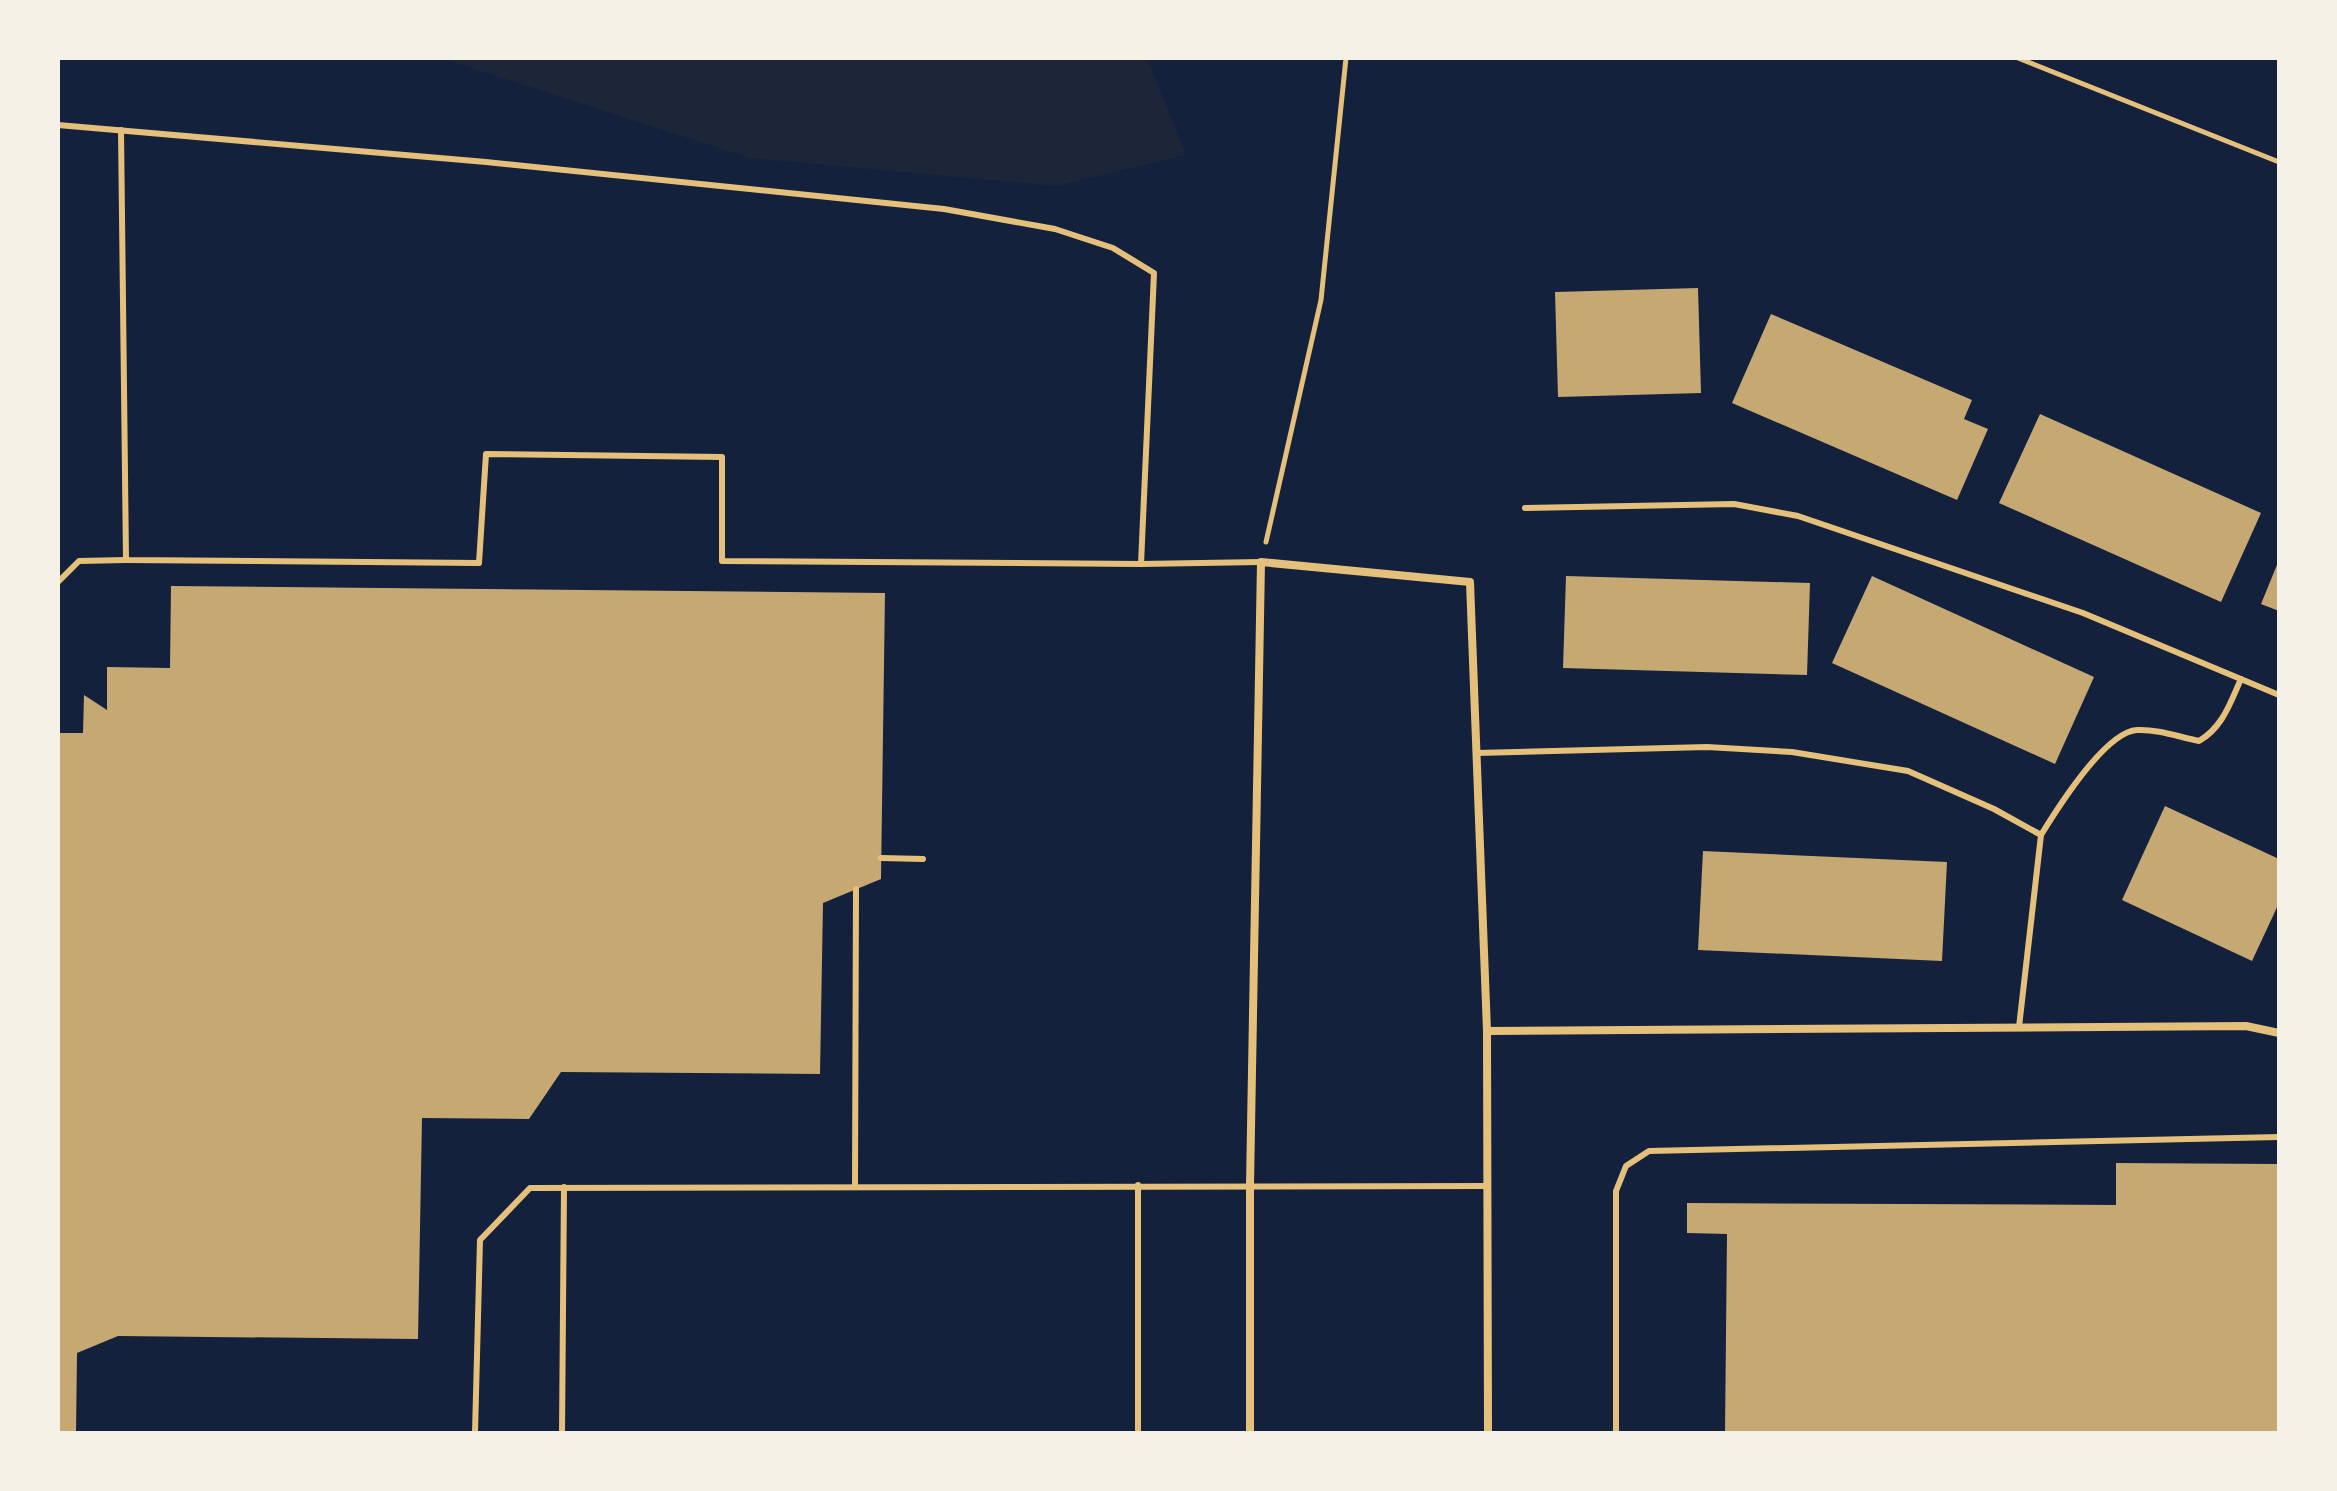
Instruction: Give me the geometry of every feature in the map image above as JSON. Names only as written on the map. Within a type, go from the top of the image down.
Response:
[{"type":"street","points":[[1250,1433],[1250,1185],[1261,562],[1470,582],[1487,1031],[1488,1433]]},
{"type":"street","points":[[1487,1031],[2246,1026],[2279,1033]]},
{"type":"lane","points":[[58,125],[486,162],[944,209],[1055,229],[1113,248],[1154,273],[1141,564]]},
{"type":"lane","points":[[121,130],[126,560]]},
{"type":"lane","points":[[58,582],[79,561],[479,563],[486,454],[722,457],[722,561],[1261,562]]},
{"type":"lane","points":[[1525,508],[1734,504],[1798,516],[2083,613],[2279,695]]},
{"type":"lane","points":[[2019,1027],[2041,835],[2068,792],[2114,740],[2134,730],[2199,741],[2213,733],[2241,679]]},
{"type":"lane","points":[[1477,753],[1707,747],[1792,752],[1908,771],[1994,809],[2041,835]]},
{"type":"lane","points":[[881,858],[923,859]]},
{"type":"lane","points":[[855,1187],[856,889]]},
{"type":"lane","points":[[1616,1433],[1616,1191],[1626,1166],[1649,1151],[2279,1137]]},
{"type":"lane","points":[[1138,1185],[1138,1433]]},
{"type":"lane","points":[[475,1433],[480,1240],[530,1188],[1488,1186]]},
{"type":"lane","points":[[562,1433],[564,1187]]},
{"type":"path","points":[[1261,562],[1321,300],[1346,58]]},
{"type":"path","points":[[2018,58],[2279,162]]},
{"type":"shaded area","points":[[441,58],[1147,58],[1186,155],[1056,186],[750,158]]},
{"type":"building","points":[[1698,288],[1701,393],[1558,397],[1555,292]]},
{"type":"building","points":[[1771,314],[1972,400],[1964,419],[1988,429],[1957,500],[1732,403]]},
{"type":"building","points":[[2040,414],[2261,513],[2221,602],[1999,503]]},
{"type":"building","points":[[2279,560],[2279,611],[2261,604]]},
{"type":"building","points":[[1566,576],[1810,583],[1807,675],[1563,668]]},
{"type":"building","points":[[1872,576],[2094,677],[2055,764],[1832,663]]},
{"type":"building","points":[[171,586],[885,593],[881,879],[823,903],[820,1074],[561,1072],[529,1119],[422,1118],[418,1339],[118,1336],[77,1353],[76,1433],[58,1433],[58,733],[83,733],[84,695],[107,710],[107,667],[170,668]]},
{"type":"building","points":[[2165,806],[2279,859],[2279,903],[2252,961],[2122,900]]},
{"type":"building","points":[[1703,851],[1947,862],[1942,961],[1698,950]]},
{"type":"building","points":[[2116,1163],[2279,1164],[2279,1433],[1725,1433],[1727,1234],[1687,1233],[1687,1203],[2116,1205]]}]
